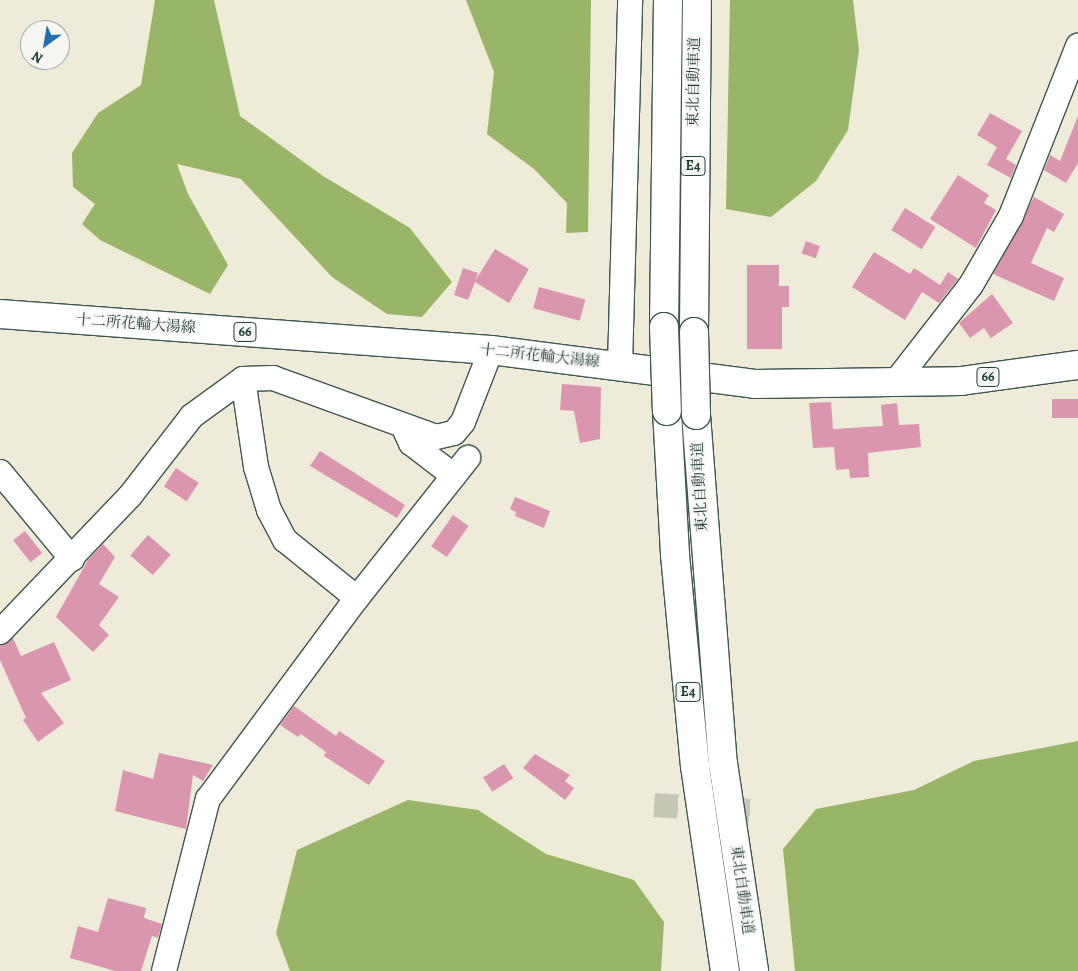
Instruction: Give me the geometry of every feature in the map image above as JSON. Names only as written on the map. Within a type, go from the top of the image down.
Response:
[{"type":"main road","name":"東北自動車道","points":[[668,0],[664,327],[675,555],[695,766],[725,971]]},
{"type":"main road","name":"東北自動車道","points":[[697,0],[694,332],[696,415],[723,764],[754,971]]},
{"type":"main road","name":"十二所花輪大湯線","points":[[0,314],[491,350],[620,365],[755,384],[898,380],[961,381],[1078,365]]},
{"type":"street","points":[[620,365],[630,0]]},
{"type":"street","points":[[898,380],[971,285],[1011,216],[1078,46]]},
{"type":"street","points":[[0,632],[72,559],[130,496],[192,416],[243,379],[273,378],[404,428],[436,437],[454,433],[463,422],[491,350]]},
{"type":"street","points":[[243,379],[256,467],[269,510],[285,540],[357,598]]},
{"type":"street","points":[[164,971],[208,799],[357,598],[461,467],[411,443],[404,428]]},
{"type":"street","points":[[0,472],[72,559]]},
{"type":"green space","points":[[155,0],[214,0],[240,116],[323,176],[410,228],[452,282],[422,317],[387,314],[332,277],[241,179],[177,164],[188,194],[228,265],[210,294],[100,240],[82,224],[95,204],[73,187],[72,153],[98,113],[141,85]]},
{"type":"green space","points":[[466,0],[591,0],[588,232],[566,233],[567,203],[534,169],[487,134],[494,72]]},
{"type":"green space","points":[[730,0],[853,0],[859,50],[848,130],[816,181],[771,217],[726,209]]},
{"type":"green space","points":[[1078,741],[1078,971],[795,971],[783,849],[816,809],[914,790],[974,761]]},
{"type":"green space","points":[[408,800],[478,810],[546,854],[634,880],[664,922],[661,971],[290,971],[276,933],[297,850]]},
{"type":"building","points":[[990,113],[1022,131],[1006,159],[1016,165],[1011,178],[987,165],[997,147],[977,135]]},
{"type":"building","points":[[1078,116],[1078,163],[1066,183],[1044,170],[1050,155],[1060,161]]},
{"type":"building","points":[[958,175],[989,195],[984,203],[996,210],[976,248],[930,219]]},
{"type":"building","points":[[1034,197],[1064,214],[1054,232],[1047,228],[1031,263],[1064,278],[1054,301],[993,274]]},
{"type":"building","points":[[905,208],[936,227],[922,249],[891,230]]},
{"type":"building","points":[[806,241],[820,246],[816,258],[802,253]]},
{"type":"building","points":[[495,249],[529,269],[509,303],[475,282],[468,300],[454,295],[463,268],[478,273],[475,281]]},
{"type":"building","points":[[874,252],[910,274],[914,268],[940,285],[948,272],[958,279],[939,303],[922,292],[905,320],[852,287]]},
{"type":"building","points":[[747,265],[779,265],[779,286],[789,286],[789,307],[782,307],[782,349],[747,349]]},
{"type":"building","points":[[539,287],[585,299],[580,321],[533,308]]},
{"type":"building","points":[[992,294],[1013,323],[991,338],[984,328],[970,338],[959,323]]},
{"type":"building","points":[[562,384],[601,387],[600,439],[580,443],[574,411],[560,410]]},
{"type":"building","points":[[1052,399],[1078,399],[1078,418],[1052,418]]},
{"type":"building","points":[[831,402],[833,429],[883,426],[881,405],[897,403],[899,425],[919,424],[921,447],[868,453],[869,477],[850,478],[849,469],[836,470],[834,447],[813,448],[809,403]]},
{"type":"building","points":[[320,451],[405,505],[397,518],[310,466]]},
{"type":"building","points":[[176,468],[199,483],[187,501],[164,486]]},
{"type":"building","points":[[515,497],[550,511],[544,528],[515,516],[516,512],[510,509]]},
{"type":"building","points":[[453,515],[469,526],[447,557],[431,546]]},
{"type":"building","points":[[25,531],[42,553],[30,562],[13,540]]},
{"type":"building","points":[[148,535],[171,555],[153,575],[130,555]]},
{"type":"building","points":[[103,544],[115,557],[99,584],[119,597],[99,625],[109,635],[93,652],[56,617],[88,560]]},
{"type":"building","points":[[13,638],[21,656],[54,642],[71,680],[41,693],[64,723],[38,742],[23,720],[26,718],[0,660],[0,645]]},
{"type":"building","points":[[294,706],[336,736],[339,731],[385,761],[369,785],[324,756],[326,752],[301,734],[298,737],[280,725]]},
{"type":"building","points":[[159,753],[213,765],[203,781],[193,775],[186,829],[115,811],[123,770],[153,779]]},
{"type":"building","points":[[535,754],[570,775],[565,781],[574,788],[565,800],[523,768]]},
{"type":"building","points":[[504,764],[513,778],[492,792],[483,778]]},
{"type":"building","points":[[108,898],[146,908],[144,918],[162,924],[158,938],[152,936],[141,971],[115,971],[70,958],[78,926],[98,932]]},
{"type":"tunnel","points":[[654,805],[751,811]]}]
